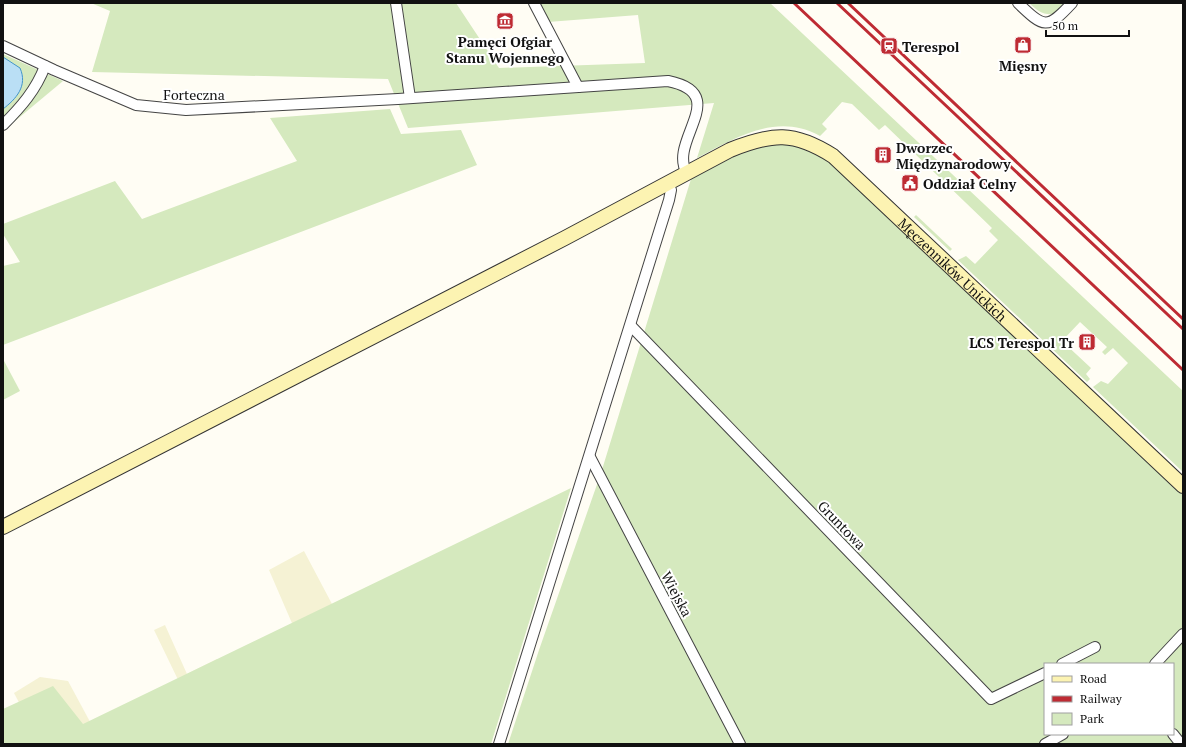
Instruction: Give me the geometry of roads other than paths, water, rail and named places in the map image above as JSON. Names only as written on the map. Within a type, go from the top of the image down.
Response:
[{"type":"main road","name":"Męczenników Unickich","points":[[3,526],[565,238],[730,150],[766,138],[787,137],[798,139],[814,145],[833,156],[1183,486]]},
{"type":"street","points":[[396,3],[410,98]]},
{"type":"street","points":[[534,3],[578,87]]},
{"type":"street","points":[[1018,3],[1035,19],[1047,23],[1055,20],[1072,3]]},
{"type":"street","name":"Forteczna","points":[[3,46],[45,66],[136,105],[186,110],[398,99],[668,81],[690,88],[696,94],[698,102],[696,115],[682,161],[691,171]]},
{"type":"street","points":[[3,124],[29,98],[40,80],[45,66]]},
{"type":"street","points":[[499,744],[631,326],[669,200],[671,190],[668,183]]},
{"type":"street","name":"Gruntowa","points":[[631,326],[991,699],[1044,673]]},
{"type":"street","name":"Wiejska","points":[[590,457],[740,744]]},
{"type":"street","points":[[1156,663],[1183,634]]},
{"type":"street","points":[[1064,663],[1096,647]]},
{"type":"street","points":[[1045,744],[1061,735]]},
{"type":"street","points":[[1174,735],[1182,743]]},
{"type":"water","points":[[3,57],[20,68],[23,81],[19,92],[3,109]]},
{"type":"railway","points":[[794,3],[1183,370]]},
{"type":"railway","points":[[837,3],[1183,329]]},
{"type":"railway","points":[[848,3],[1183,319]]},
{"type":"place","name":"Pamęci Ofgiar Stanu Wojennego","points":[[505,21]]},
{"type":"place","name":"Mięsny","points":[[1023,45]]},
{"type":"place","name":"Terespol","points":[[889,46]]},
{"type":"place","name":"Dworzec Międzynarodowy","points":[[883,155]]},
{"type":"place","name":"Oddział Celny","points":[[910,183]]},
{"type":"place","name":"LCS Terespol Tr","points":[[1087,342]]}]
